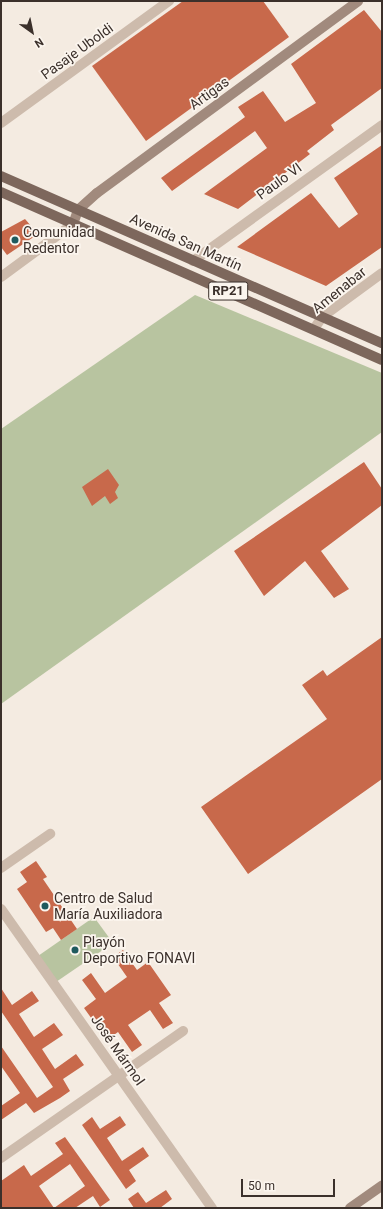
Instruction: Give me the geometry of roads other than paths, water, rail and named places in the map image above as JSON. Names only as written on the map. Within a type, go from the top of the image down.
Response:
[{"type":"main road","name":"Avenida San Martín","points":[[1,176],[382,343]]},
{"type":"main road","name":"Avenida San Martín","points":[[1,192],[382,360]]},
{"type":"street","name":"Pasaje Uboldi","points":[[1,123],[169,1]]},
{"type":"street","name":"Artigas","points":[[78,210],[97,193],[358,1]]},
{"type":"street","name":"Paulo VI","points":[[193,261],[382,124]]},
{"type":"street","points":[[1,277],[73,224],[78,210]]},
{"type":"street","name":"Amenabar","points":[[314,329],[322,317],[382,273]]},
{"type":"street","points":[[1,868],[50,834]]},
{"type":"street","name":"José Mármol","points":[[1,909],[212,1208]]},
{"type":"street","points":[[1,1158],[183,1031]]},
{"type":"street","points":[[350,1208],[382,1186]]},
{"type":"place","name":"Comunidad Redentor","points":[[15,240]]},
{"type":"place","name":"Centro de Salud María Auxiliadora","points":[[45,906]]},
{"type":"place","name":"Playón Deportivo FONAVI","points":[[75,950]]}]
